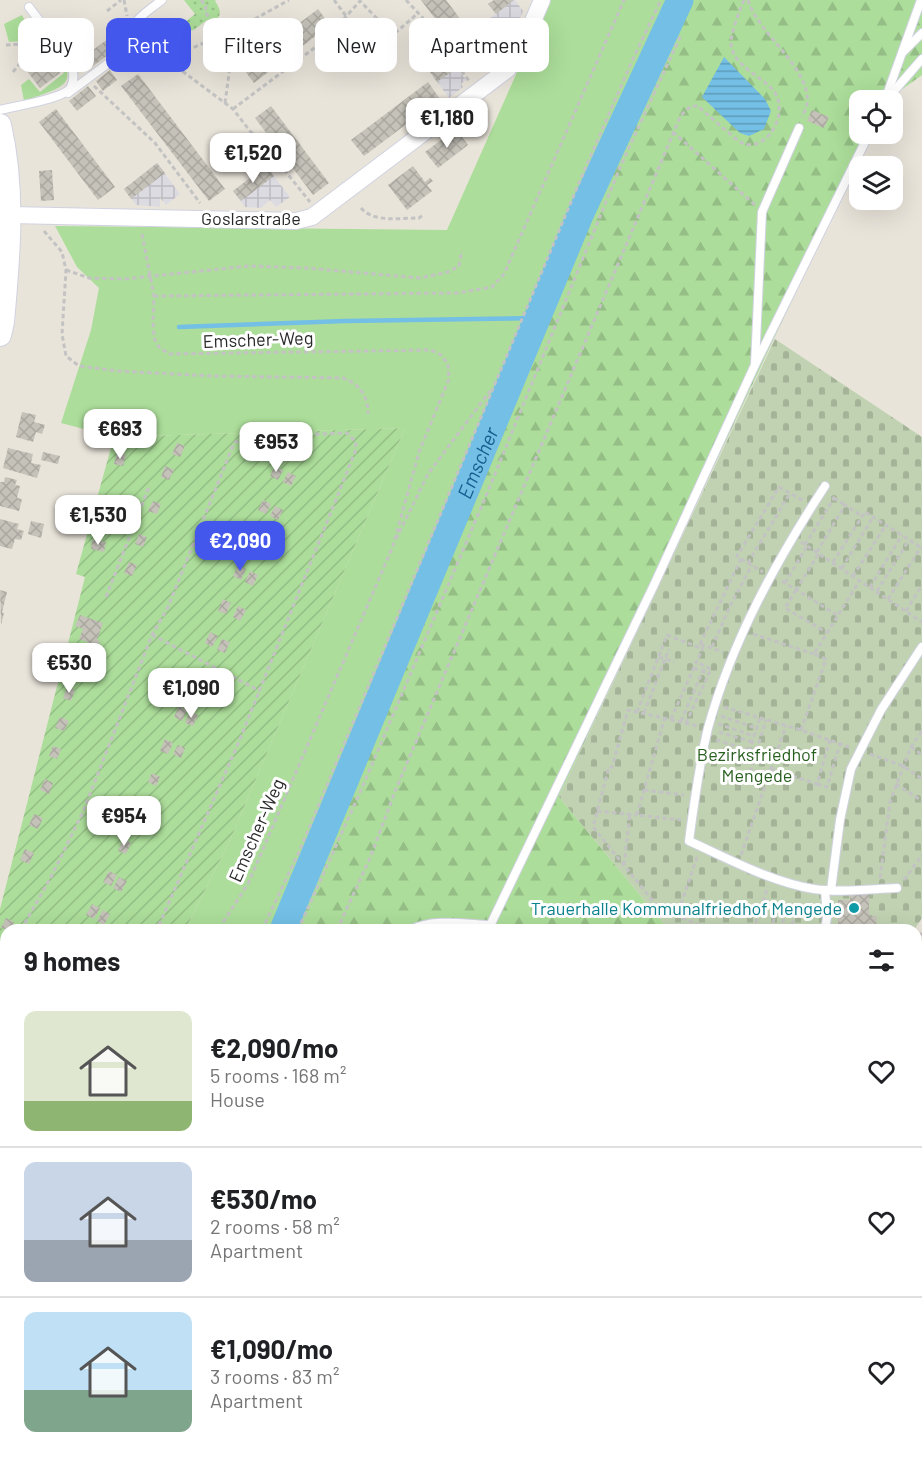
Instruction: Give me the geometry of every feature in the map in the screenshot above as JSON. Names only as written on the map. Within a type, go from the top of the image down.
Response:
[{"type":"main road","points":[[0,125],[17,215],[0,335]]},
{"type":"street","name":"Goslarstraße","points":[[17,215],[296,221],[312,217],[478,93],[514,63],[542,0]]},
{"type":"lane","points":[[138,18],[162,0]]},
{"type":"lane","points":[[888,90],[921,0]]},
{"type":"lane","points":[[29,7],[37,18]]},
{"type":"lane","points":[[900,55],[922,33]]},
{"type":"lane","points":[[894,90],[922,59]]},
{"type":"lane","points":[[0,110],[73,91],[106,66]]},
{"type":"lane","points":[[62,95],[71,88],[74,72]]},
{"type":"lane","points":[[754,367],[762,212],[799,128]]},
{"type":"lane","points":[[492,924],[654,585],[754,367],[864,144]]},
{"type":"lane","points":[[825,486],[742,631],[711,721],[695,796],[689,841],[772,877],[802,886],[828,890],[897,888]]},
{"type":"lane","points":[[825,924],[828,890],[851,769],[880,710],[922,646]]},
{"type":"lane","points":[[439,924],[464,924]]},
{"type":"path","points":[[107,11],[122,0],[127,16]]},
{"type":"path","points":[[201,0],[210,18]]},
{"type":"path","points":[[257,18],[289,0]]},
{"type":"path","points":[[334,0],[346,16]]},
{"type":"path","points":[[406,0],[478,93]]},
{"type":"path","points":[[154,296],[458,293],[492,287],[504,274],[509,264],[624,0]]},
{"type":"path","points":[[265,924],[298,852],[519,324],[632,61],[661,0]]},
{"type":"path","points":[[746,0],[770,38],[795,65],[805,88],[807,102],[799,128]]},
{"type":"path","points":[[341,924],[681,115],[691,106],[698,106],[741,144],[762,142],[772,132],[777,122],[781,107],[773,91],[740,61],[730,43],[746,0]]},
{"type":"path","points":[[233,109],[325,40],[360,1],[393,35],[418,13]]},
{"type":"path","points":[[301,924],[362,788],[486,496],[621,165],[681,35]]},
{"type":"path","points":[[6,45],[18,44]]},
{"type":"path","points":[[13,72],[18,66]]},
{"type":"path","points":[[183,72],[233,109],[318,213]]},
{"type":"path","points":[[225,103],[229,72]]},
{"type":"path","points":[[89,79],[155,143],[212,219]]},
{"type":"path","points":[[674,132],[746,195],[762,212]]},
{"type":"path","points":[[361,208],[367,215],[374,217],[419,218],[423,215]]},
{"type":"path","points":[[17,215],[51,238],[62,252],[66,270],[62,334],[66,356],[79,366],[118,371],[200,375],[342,378],[361,388],[368,403],[368,414]]},
{"type":"path","name":"Emscher-Weg","points":[[142,218],[142,241],[154,296],[154,338],[159,347],[169,354],[431,350],[441,355],[448,364],[449,379],[419,452],[393,546],[248,884],[222,924]]},
{"type":"path","points":[[66,270],[89,278],[123,279],[249,266],[306,268],[420,278],[448,272],[459,266],[462,251]]},
{"type":"path","points":[[393,546],[428,474],[494,386]]},
{"type":"path","points":[[24,924],[83,812],[152,635],[168,607],[234,443],[245,437],[347,433],[356,442],[355,452],[260,691],[161,924]]},
{"type":"path","points":[[813,506],[779,487],[737,556],[837,615]]},
{"type":"path","points":[[106,597],[149,488]]},
{"type":"path","points":[[748,563],[790,493]]},
{"type":"path","points":[[834,498],[862,516]]},
{"type":"path","points":[[826,632],[785,608],[845,505]]},
{"type":"path","points":[[833,562],[865,512],[921,548],[888,599]]},
{"type":"path","points":[[843,568],[873,518]]},
{"type":"path","points":[[853,576],[886,525]]},
{"type":"path","points":[[870,587],[902,536]]},
{"type":"path","points":[[794,538],[843,568],[922,622]]},
{"type":"path","points":[[877,591],[909,540]]},
{"type":"path","points":[[785,583],[807,546]]},
{"type":"path","points":[[671,719],[741,559]]},
{"type":"path","points":[[711,648],[752,566]]},
{"type":"path","points":[[814,654],[860,580]]},
{"type":"path","points":[[906,611],[922,585]]},
{"type":"path","points":[[742,631],[826,659],[801,730]]},
{"type":"path","points":[[152,635],[260,691]]},
{"type":"path","points":[[637,712],[667,635],[698,647],[702,644]]},
{"type":"path","points":[[702,644],[733,656]]},
{"type":"path","points":[[644,713],[669,650]]},
{"type":"path","points":[[658,657],[674,662]]},
{"type":"path","points":[[686,723],[711,669],[696,662]]},
{"type":"path","points":[[681,721],[705,666]]},
{"type":"path","points":[[694,668],[709,674]]},
{"type":"path","points":[[697,924],[661,911],[592,826],[628,710],[686,723],[760,718],[904,766],[922,779]]},
{"type":"path","points":[[637,815],[665,717]]},
{"type":"path","points":[[704,750],[745,763],[760,718]]},
{"type":"path","points":[[750,772],[766,720]]},
{"type":"path","points":[[711,721],[756,728]]},
{"type":"path","points":[[711,721],[754,736]]},
{"type":"path","points":[[711,721],[752,742]]},
{"type":"path","points":[[711,721],[749,750]]},
{"type":"path","points":[[738,862],[786,726]]},
{"type":"path","points":[[879,889],[890,802],[911,747],[922,731]]},
{"type":"path","points":[[817,783],[830,740]]},
{"type":"path","points":[[771,770],[827,787],[840,744]]},
{"type":"path","points":[[911,747],[922,755]]},
{"type":"path","points":[[897,784],[922,801]]},
{"type":"path","points":[[644,790],[695,796]]},
{"type":"path","points":[[597,811],[691,822]]},
{"type":"path","points":[[624,865],[630,814]]},
{"type":"path","points":[[677,916],[701,846]]},
{"type":"path","points":[[897,888],[922,855]]},
{"type":"path","points":[[755,924],[772,877]]},
{"type":"path","points":[[764,900],[797,911],[792,924]]},
{"type":"path","points":[[772,924],[779,905]]},
{"type":"path","points":[[782,924],[788,909]]},
{"type":"shaded area","points":[[494,0],[515,0],[523,11],[520,18],[490,18],[496,14],[488,4]]},
{"type":"shaded area","points":[[430,72],[460,72],[466,80],[461,84],[463,87],[449,98]]},
{"type":"shaded area","points":[[157,163],[180,194],[166,205],[160,198],[160,207],[136,205],[124,189]]},
{"type":"shaded area","points":[[266,166],[290,197],[276,207],[270,200],[261,208],[245,207],[233,191]]},
{"type":"green space","points":[[184,0],[216,0],[220,11],[217,18],[203,18],[203,23],[191,30],[190,18],[195,14]]},
{"type":"green space","points":[[549,0],[680,0],[580,215],[285,924],[188,924],[230,840],[405,428],[114,437],[61,423],[91,330],[99,288],[77,267],[55,226],[447,230],[517,72],[549,72],[549,18],[541,18]]},
{"type":"green space","points":[[680,0],[922,0],[922,75],[901,90],[849,90],[849,144],[865,144],[860,156],[849,156],[849,179],[559,797],[664,924],[285,924],[580,215]]},
{"type":"green space","points":[[22,15],[24,18],[18,18],[18,41],[9,42],[4,24]]},
{"type":"green space","points":[[66,72],[66,81],[60,86],[24,101],[21,85],[29,79],[40,92]]},
{"type":"green space","name":"Bezirksfriedhof Mengede","points":[[775,339],[922,437],[922,918],[918,924],[664,924],[559,797]]},
{"type":"green space","points":[[405,428],[230,840],[188,924],[0,924],[0,909],[85,577],[76,574],[114,437]]},
{"type":"water","points":[[724,57],[765,99],[771,111],[764,129],[749,136],[740,133],[702,97]]},
{"type":"building","points":[[421,0],[446,0],[460,18],[434,18]]},
{"type":"building","points":[[494,0],[514,0],[496,14],[488,4]]},
{"type":"building","points":[[318,9],[325,18],[315,18],[315,36],[303,46],[303,20]]},
{"type":"building","points":[[106,40],[106,56],[94,66],[94,49]]},
{"type":"building","points":[[28,72],[59,72],[60,73],[40,88]]},
{"type":"building","points":[[107,72],[111,72],[117,80],[103,91],[96,81]]},
{"type":"building","points":[[246,72],[268,72],[254,83]]},
{"type":"building","points":[[430,72],[451,72],[437,82]]},
{"type":"building","points":[[138,74],[225,189],[209,201],[121,86]]},
{"type":"building","points":[[428,82],[440,99],[364,156],[351,140]]},
{"type":"building","points":[[88,86],[96,96],[77,111],[69,101]]},
{"type":"building","points":[[271,106],[329,183],[313,195],[255,118]]},
{"type":"building","points":[[56,109],[115,187],[98,200],[39,122]]},
{"type":"building","points":[[812,110],[829,117],[824,128],[807,121]]},
{"type":"building","points":[[456,129],[468,145],[438,168],[425,152]]},
{"type":"building","points":[[157,163],[165,173],[131,199],[124,189]]},
{"type":"building","points":[[266,166],[274,176],[241,201],[233,191]]},
{"type":"building","points":[[413,166],[425,182],[430,178],[433,181],[427,185],[432,191],[407,210],[388,185]]},
{"type":"building","points":[[52,170],[54,200],[41,201],[39,171]]},
{"type":"building","points":[[22,412],[36,415],[34,422],[45,425],[42,434],[36,432],[33,442],[16,437]]},
{"type":"building","points":[[299,442],[307,446],[302,456],[294,452]]},
{"type":"building","points":[[177,443],[185,446],[180,457],[172,454]]},
{"type":"building","points":[[8,448],[33,454],[31,463],[41,465],[37,478],[3,468]]},
{"type":"building","points":[[43,452],[60,456],[58,464],[41,460]]},
{"type":"building","points":[[117,453],[126,455],[123,466],[114,464]]},
{"type":"building","points":[[165,466],[174,470],[169,480],[161,477]]},
{"type":"building","points":[[275,466],[283,470],[278,480],[270,476]]},
{"type":"building","points":[[288,472],[296,476],[291,486],[283,482]]},
{"type":"building","points":[[5,477],[17,480],[15,485],[20,486],[17,498],[22,499],[19,511],[0,506],[0,482],[4,482]]},
{"type":"building","points":[[104,495],[113,497],[110,510],[101,508]]},
{"type":"building","points":[[263,500],[271,504],[266,514],[258,510]]},
{"type":"building","points":[[153,501],[161,504],[157,514],[148,511]]},
{"type":"building","points":[[275,506],[283,510],[278,520],[270,516]]},
{"type":"building","points":[[0,519],[19,524],[17,529],[24,531],[21,540],[15,539],[12,549],[0,546]]},
{"type":"building","points":[[31,521],[44,524],[41,538],[28,534]]},
{"type":"building","points":[[252,532],[260,536],[254,546],[247,542]]},
{"type":"building","points":[[139,534],[147,537],[143,547],[135,544]]},
{"type":"building","points":[[263,537],[271,541],[266,551],[258,547]]},
{"type":"building","points":[[92,540],[106,542],[104,552],[91,549]]},
{"type":"building","points":[[129,562],[137,565],[132,576],[124,573]]},
{"type":"building","points":[[238,565],[246,569],[241,580],[233,576]]},
{"type":"building","points":[[250,571],[258,575],[253,586],[245,582]]},
{"type":"building","points":[[0,590],[7,592],[1,625]]},
{"type":"building","points":[[223,599],[231,603],[226,614],[218,611]]},
{"type":"building","points":[[238,606],[246,610],[240,621],[233,617]]},
{"type":"building","points":[[80,615],[103,623],[97,640],[100,641],[98,646],[79,639],[83,629],[75,626]]},
{"type":"building","points":[[210,632],[218,636],[212,647],[205,643]]},
{"type":"building","points":[[222,639],[230,642],[225,653],[217,650]]},
{"type":"building","points":[[76,660],[85,664],[81,674],[72,671]]},
{"type":"building","points":[[191,675],[199,679],[194,690],[186,687]]},
{"type":"building","points":[[203,681],[211,684],[206,696],[198,692]]},
{"type":"building","points":[[67,687],[75,690],[71,701],[63,698]]},
{"type":"building","points":[[179,706],[187,710],[182,721],[174,717]]},
{"type":"building","points":[[190,711],[198,715],[193,726],[185,723]]},
{"type":"building","points":[[60,717],[69,721],[64,731],[55,728]]},
{"type":"building","points":[[165,739],[173,743],[168,754],[160,751]]},
{"type":"building","points":[[178,745],[185,748],[181,758],[173,754]]},
{"type":"building","points":[[53,746],[61,749],[57,759],[49,756]]},
{"type":"building","points":[[152,773],[160,777],[156,786],[148,782]]},
{"type":"building","points":[[45,779],[53,783],[49,794],[40,790]]},
{"type":"building","points":[[138,805],[146,808],[141,820],[133,816]]},
{"type":"building","points":[[149,810],[157,814],[152,825],[144,821]]},
{"type":"building","points":[[34,814],[43,818],[38,829],[29,825]]},
{"type":"building","points":[[123,839],[131,843],[126,854],[118,851]]},
{"type":"building","points":[[25,849],[34,853],[29,864],[20,860]]},
{"type":"building","points":[[109,871],[117,875],[111,886],[103,882]]},
{"type":"building","points":[[119,877],[127,881],[121,892],[113,888]]},
{"type":"building","name":"Trauerhalle Kommunalfriedhof Mengede","points":[[850,894],[869,894],[869,916],[877,916],[876,924],[838,924],[838,900],[850,900]]},
{"type":"building","points":[[92,904],[100,908],[94,919],[86,915]]},
{"type":"building","points":[[103,910],[110,914],[105,924],[97,921]]},
{"type":"building","points":[[6,918],[14,922],[13,924],[3,924]]},
{"type":"waterway","name":"Emscher","points":[[285,924],[580,215],[680,0]]},
{"type":"waterway","points":[[179,327],[345,321],[538,318]]},
{"type":"place","name":"Trauerhalle Kommunalfriedhof Mengede","points":[[854,908]]}]
